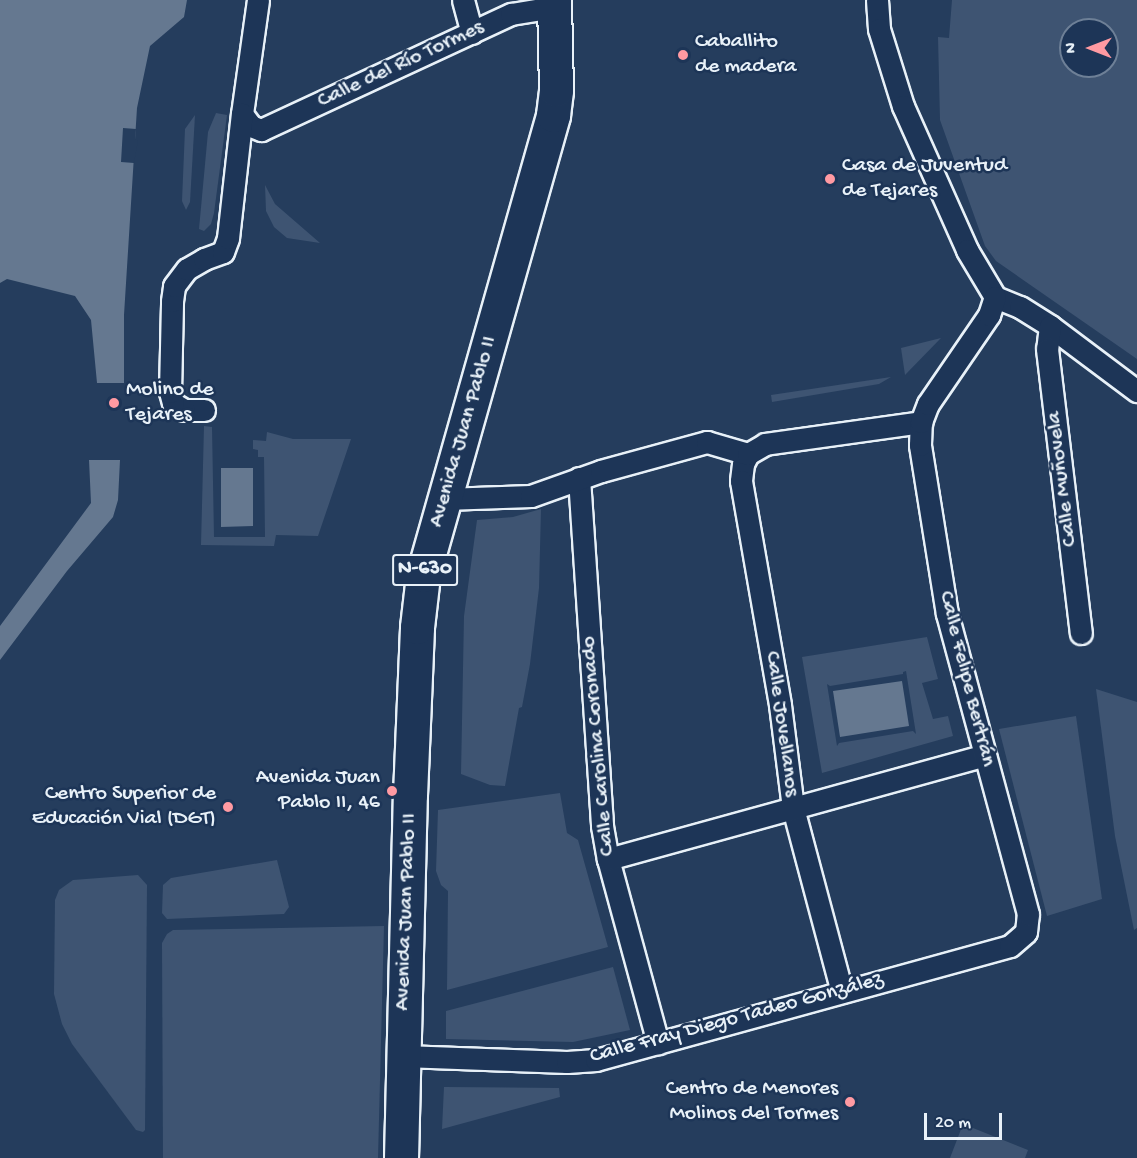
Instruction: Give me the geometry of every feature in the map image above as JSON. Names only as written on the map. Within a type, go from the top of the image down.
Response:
[{"type":"highway","name":"Avenida Juan Pablo II","points":[[400,1158],[417,627],[423,575],[553,115],[556,90],[554,3]]},
{"type":"street","points":[[204,410],[184,410],[174,403],[170,392],[172,301],[174,286],[187,269],[204,258],[223,252],[228,238],[247,120],[258,0]]},
{"type":"street","points":[[463,0],[472,33]]},
{"type":"street","points":[[877,0],[879,29],[903,106],[967,250],[995,297],[1020,307],[1050,326],[1137,392]]},
{"type":"street","name":"Calle del Río Tormes","points":[[247,120],[261,130],[511,14],[554,3]]},
{"type":"street","points":[[444,499],[531,496],[579,478],[707,442],[748,454],[765,444],[921,422],[935,390],[989,315],[995,297]]},
{"type":"street","name":"Calle Muñovela","points":[[1050,326],[1047,349],[1081,633]]},
{"type":"street","name":"Calle Felipe Bertrán","points":[[921,422],[920,445],[947,614],[1028,914],[1026,932]]},
{"type":"street","name":"Calle Jovellanos","points":[[748,454],[743,464],[741,481],[780,705],[793,808],[842,992]]},
{"type":"street","name":"Calle Carolina Coronado","points":[[579,478],[601,809],[608,859],[658,1043]]},
{"type":"street","points":[[608,859],[985,755]]},
{"type":"street","name":"Calle Fray Diego Tadeo González","points":[[403,1056],[567,1062],[596,1060],[1010,946],[1026,932]]},
{"type":"shaded area","points":[[0,0],[187,0],[184,17],[150,46],[137,108],[124,315],[124,383],[97,383],[91,320],[75,296],[7,279],[0,283]]},
{"type":"shaded area","points":[[952,0],[1137,0],[1137,359],[996,261],[985,246],[940,120],[938,37],[949,38]]},
{"type":"shaded area","points":[[216,113],[227,115],[214,213],[211,224],[204,231],[199,229],[208,132]]},
{"type":"shaded area","points":[[195,115],[190,202],[186,210],[182,201],[185,129]]},
{"type":"shaded area","points":[[265,185],[275,204],[320,243],[287,238],[274,227],[266,211]]},
{"type":"shaded area","points":[[941,338],[905,375],[901,348]]},
{"type":"shaded area","points":[[891,377],[879,384],[772,402],[771,395]]},
{"type":"shaded area","points":[[204,426],[212,427],[214,537],[265,537],[264,457],[258,457],[258,450],[253,449],[253,440],[266,441],[267,432],[293,439],[351,439],[318,536],[276,535],[274,546],[201,545]]},
{"type":"shaded area","points":[[89,460],[120,460],[118,500],[113,517],[67,571],[0,660],[0,626],[91,503]]},
{"type":"shaded area","points":[[221,468],[253,468],[253,526],[221,527]]},
{"type":"shaded area","points":[[541,509],[539,588],[530,664],[522,707],[519,708],[505,786],[490,785],[461,774],[464,616],[477,520],[513,517]]},
{"type":"shaded area","points":[[927,637],[938,679],[922,683],[933,719],[948,716],[953,736],[822,773],[802,657]],"holes":[[[906,671],[916,734],[913,731],[839,743],[837,746],[827,684],[830,686],[903,674]]]},
{"type":"shaded area","points":[[902,681],[909,726],[840,737],[833,691]]},
{"type":"shaded area","points":[[1096,689],[1137,702],[1137,928],[1134,930],[1115,836]]},
{"type":"shaded area","points":[[1076,716],[1102,899],[1047,916],[999,729]]},
{"type":"shaded area","points":[[560,793],[567,833],[578,840],[608,947],[447,990],[448,891],[441,885],[436,871],[438,810]]},
{"type":"shaded area","points":[[277,860],[289,907],[284,914],[167,919],[162,913],[163,885],[171,878]]},
{"type":"shaded area","points":[[138,875],[147,885],[145,1130],[143,1132],[136,1130],[72,1044],[62,1024],[54,994],[55,900],[59,890],[73,880]]},
{"type":"shaded area","points":[[384,926],[378,1158],[163,1158],[162,943],[167,934],[173,930]]},
{"type":"shaded area","points":[[613,967],[630,1030],[573,1042],[446,1039],[446,1011]]},
{"type":"shaded area","points":[[444,1087],[559,1088],[560,1097],[442,1129]]},
{"type":"shaded area","points":[[963,1124],[1028,1150],[1025,1158],[950,1158]]},
{"type":"pier","points":[[123,128],[136,129],[135,140],[138,140],[134,163],[121,162]]},
{"type":"place","name":"Caballito de madera","points":[[683,55]]},
{"type":"place","name":"Casa de Juventud de Tejares","points":[[830,179]]},
{"type":"place","name":"Molino de Tejares","points":[[114,403]]},
{"type":"place","name":"Avenida Juan Pablo II, 46","points":[[392,791]]},
{"type":"place","name":"Centro Superior de Educación Vial (DGT)","points":[[228,807]]},
{"type":"place","name":"Centro de Menores Molinos del Tormes","points":[[850,1102]]}]
